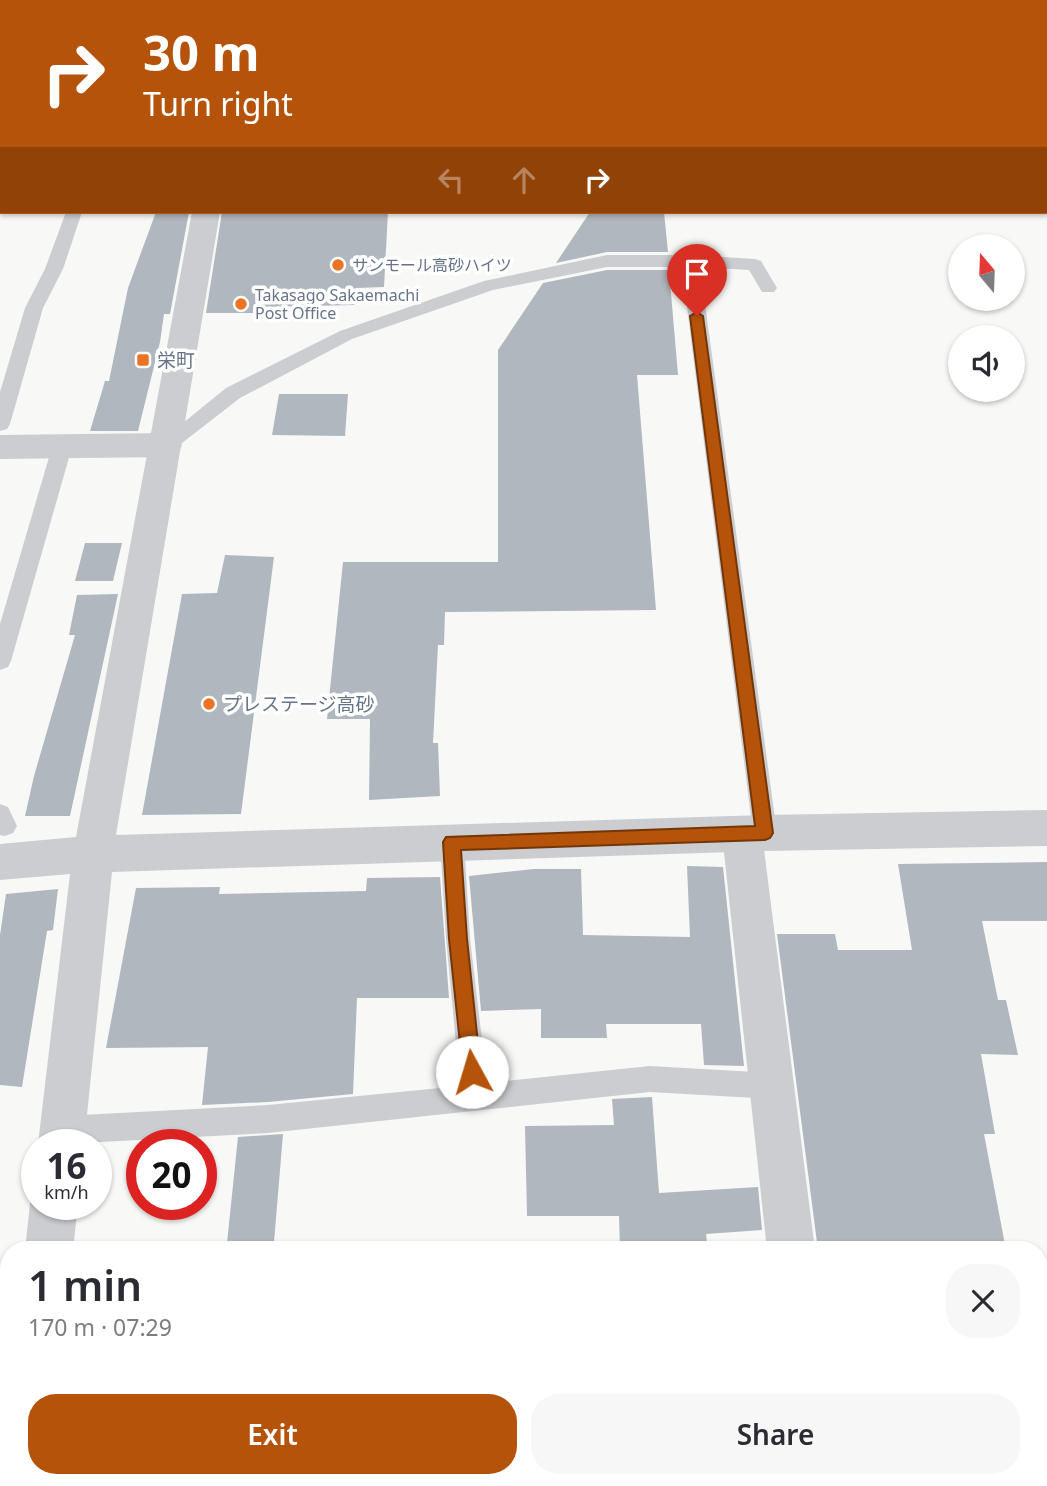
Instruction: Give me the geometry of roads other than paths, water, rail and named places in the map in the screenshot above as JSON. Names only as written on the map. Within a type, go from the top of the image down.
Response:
[{"type":"street","points":[[63,1129],[93,854],[206,214]]},
{"type":"street","points":[[0,447],[166,445]]},
{"type":"street","points":[[2,834],[93,854],[452,842],[1047,828]]},
{"type":"street","points":[[753,834],[771,1086],[790,1241]]},
{"type":"street","points":[[50,1241],[52,1220]]},
{"type":"lane","points":[[0,424],[34,307],[54,269],[73,214]]},
{"type":"lane","points":[[166,445],[233,393],[346,335],[490,285],[607,261],[690,261],[755,265],[768,288]]},
{"type":"lane","points":[[690,261],[753,834]]},
{"type":"lane","points":[[0,661],[62,447]]},
{"type":"lane","points":[[452,842],[458,939],[475,1098]]},
{"type":"lane","points":[[112,1133],[650,1079],[771,1086]]},
{"type":"place","name":"サンモール高砂ハイツ","points":[[338,265]]},
{"type":"place","name":"Takasago Sakaemachi Post Office","points":[[241,304]]},
{"type":"place","name":"栄町","points":[[143,360]]},
{"type":"place","name":"プレステージ高砂","points":[[209,704]]}]
